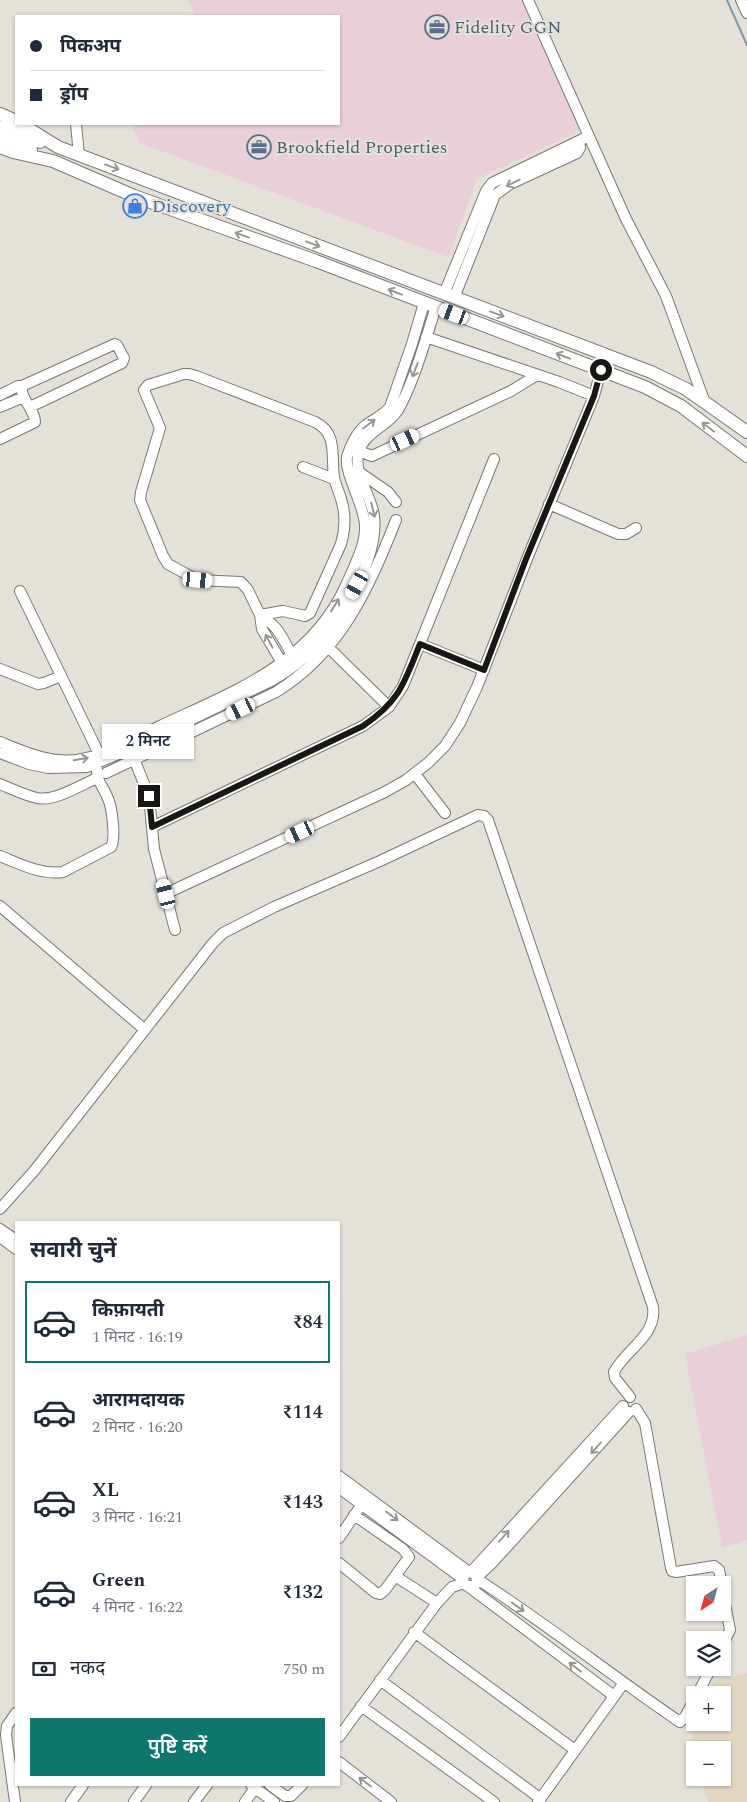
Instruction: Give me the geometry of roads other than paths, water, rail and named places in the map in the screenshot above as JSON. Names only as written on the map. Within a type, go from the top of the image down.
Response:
[{"type":"main road","points":[[0,114],[15,121]]},
{"type":"main road","points":[[23,125],[58,147],[651,372],[686,389],[747,432]]},
{"type":"main road","points":[[1,131],[58,147]]},
{"type":"main road","points":[[1,131],[27,148],[53,161],[134,196],[316,261],[644,387],[681,406],[747,456]]},
{"type":"main road","points":[[0,148],[53,161]]},
{"type":"main road","points":[[644,387],[651,372]]},
{"type":"street","points":[[528,0],[626,219],[666,296],[705,403]]},
{"type":"street","points":[[741,0],[747,13]]},
{"type":"street","points":[[76,125],[79,155]]},
{"type":"street","points":[[449,296],[491,193],[492,183],[542,164],[589,136]]},
{"type":"street","points":[[322,642],[362,545],[366,527],[361,505],[347,467],[347,456],[389,421],[398,410],[426,337],[430,305]]},
{"type":"street","points":[[0,742],[41,758],[58,760],[98,759],[130,751],[276,692],[296,680],[346,604],[364,570],[373,542],[375,528],[373,507],[359,472],[355,450],[358,433],[387,410],[412,344],[430,305]]},
{"type":"street","points":[[426,337],[572,386],[594,396]]},
{"type":"street","points":[[0,407],[23,391],[115,344],[117,345],[124,358],[122,363],[30,407]]},
{"type":"street","points":[[412,344],[422,348]]},
{"type":"street","points":[[166,894],[385,792],[415,774],[445,746],[453,735],[484,670],[549,504],[594,396],[601,370]]},
{"type":"street","points":[[261,616],[283,611],[305,616],[310,613],[341,544],[344,533],[344,510],[334,479],[332,440],[326,428],[316,422],[189,374],[148,384],[144,390],[160,428],[140,500],[163,556],[172,568],[198,580],[241,582],[248,590],[261,616],[260,624],[262,629],[288,662]]},
{"type":"street","points":[[355,450],[372,456],[511,391],[537,375]]},
{"type":"street","points":[[0,395],[18,386],[23,391],[35,419],[33,424],[0,439]]},
{"type":"street","points":[[152,827],[363,726],[389,706],[403,686],[494,459]]},
{"type":"street","points":[[303,468],[334,479]]},
{"type":"street","points":[[359,472],[388,492],[396,502]]},
{"type":"street","points":[[549,504],[618,534],[626,534],[636,528]]},
{"type":"street","points":[[0,784],[33,797],[46,799],[54,797],[101,775],[130,751],[322,642],[366,591],[396,520]]},
{"type":"street","points":[[0,856],[29,868],[55,873],[63,872],[111,847],[114,840],[109,801],[98,759],[20,591]]},
{"type":"street","points":[[322,642],[389,706]]},
{"type":"street","points":[[420,644],[484,670]]},
{"type":"street","points":[[0,669],[38,684],[61,676]]},
{"type":"street","points":[[130,751],[149,796],[154,849],[176,930]]},
{"type":"street","points":[[0,753],[29,764],[48,768],[87,767],[98,759]]},
{"type":"street","points":[[415,774],[445,813]]},
{"type":"street","points":[[0,1209],[34,1171],[223,933],[274,907],[380,861],[478,815],[486,818],[653,1307],[653,1318],[649,1328],[614,1372],[615,1378],[630,1397],[624,1400],[629,1409],[645,1423],[671,1568],[672,1571],[676,1572],[714,1566],[719,1570],[720,1576]]},
{"type":"street","points":[[0,906],[145,1030]]},
{"type":"street","points":[[0,1229],[15,1239]]},
{"type":"street","points":[[0,1237],[15,1248]]},
{"type":"street","points":[[340,1735],[437,1603],[452,1587],[470,1579],[493,1562],[629,1409]]},
{"type":"street","points":[[340,1477],[364,1501],[470,1579],[614,1696]]},
{"type":"street","points":[[340,1489],[364,1501]]},
{"type":"street","points":[[340,1536],[364,1501]]},
{"type":"street","points":[[340,1564],[376,1593],[380,1594],[408,1557],[408,1554],[354,1515]]},
{"type":"street","points":[[395,1576],[437,1603]]},
{"type":"street","points":[[470,1579],[501,1595],[623,1684],[680,1722],[686,1715]]},
{"type":"street","points":[[414,1632],[575,1750]]},
{"type":"street","points":[[380,1680],[539,1800],[623,1684]]},
{"type":"street","points":[[362,1706],[494,1802]]},
{"type":"street","points":[[15,1714],[7,1726],[6,1735],[15,1802]]},
{"type":"street","points":[[340,1763],[391,1802]]},
{"type":"street","points":[[71,1802],[82,1786]]},
{"type":"street","points":[[134,1802],[145,1786]]},
{"type":"street","points":[[194,1802],[206,1786]]},
{"type":"street","points":[[245,1802],[253,1786],[274,1802]]},
{"type":"street","points":[[271,1786],[285,1796],[291,1796],[301,1786]]},
{"type":"waterway","points":[[727,0],[747,45]]},
{"type":"place","name":"Fidelity GGN","points":[[437,27]]},
{"type":"place","name":"Brookfield Properties","points":[[259,147]]},
{"type":"place","name":"Discovery","points":[[135,206]]}]
